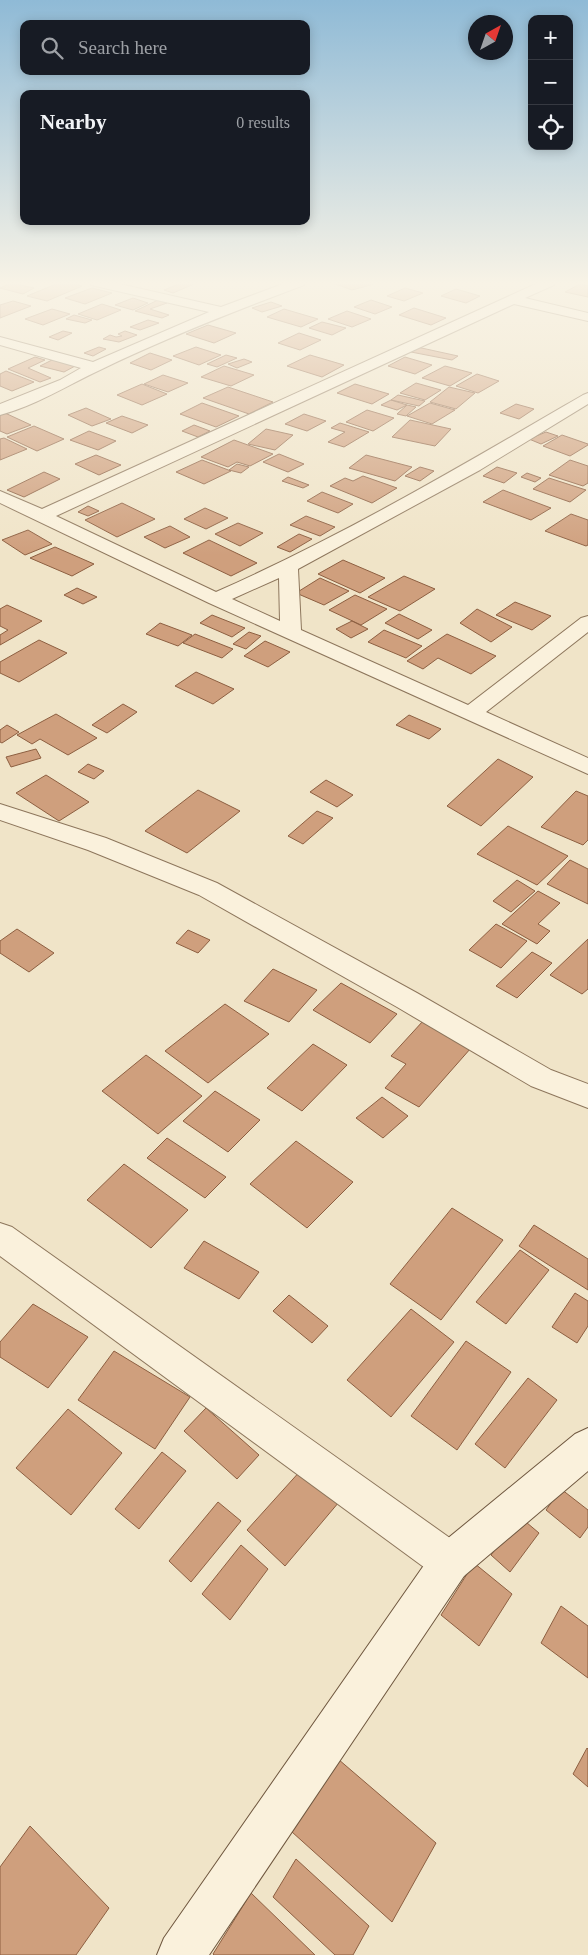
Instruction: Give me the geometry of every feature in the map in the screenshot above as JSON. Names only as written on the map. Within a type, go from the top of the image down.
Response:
[{"type":"street","points":[[0,410],[66,383],[83,373]]},
{"type":"street","points":[[42,516],[354,373]]},
{"type":"street","points":[[216,599],[288,568],[474,466],[588,398]]},
{"type":"street","points":[[0,496],[216,599],[588,767]]},
{"type":"street","points":[[288,568],[291,633]]},
{"type":"street","points":[[470,714],[588,622]]},
{"type":"street","points":[[0,812],[96,844],[208,889],[407,1000],[541,1078],[588,1096]]},
{"type":"street","points":[[0,1237],[450,1562]]},
{"type":"street","points":[[181,1955],[450,1562],[588,1447]]},
{"type":"building","points":[[12,373],[34,382],[12,391],[0,386],[0,374]]},
{"type":"building","points":[[18,373],[40,373],[51,378],[40,382]]},
{"type":"building","points":[[209,373],[248,373],[254,375],[231,386],[201,377]]},
{"type":"building","points":[[310,373],[329,373],[322,377]]},
{"type":"building","points":[[431,373],[472,373],[450,386],[422,378]]},
{"type":"building","points":[[477,374],[499,381],[478,393],[456,386]]},
{"type":"building","points":[[163,375],[188,383],[168,392],[144,384]]},
{"type":"building","points":[[416,383],[441,390],[425,400],[400,393]]},
{"type":"building","points":[[142,384],[167,394],[142,405],[117,395]]},
{"type":"building","points":[[355,384],[389,394],[372,404],[337,393]]},
{"type":"building","points":[[228,387],[273,402],[249,414],[203,398]]},
{"type":"building","points":[[449,387],[475,393],[456,409],[430,402]]},
{"type":"building","points":[[398,395],[425,401],[419,406],[391,400]]},
{"type":"building","points":[[391,400],[407,405],[397,410],[381,405]]},
{"type":"building","points":[[202,403],[239,416],[216,427],[180,414]]},
{"type":"building","points":[[430,403],[455,410],[432,424],[407,416]]},
{"type":"building","points":[[516,404],[534,409],[519,419],[500,413]]},
{"type":"building","points":[[407,405],[416,407],[406,416],[397,414]]},
{"type":"building","points":[[86,408],[111,419],[92,426],[68,415]]},
{"type":"building","points":[[367,410],[394,418],[373,431],[346,422]]},
{"type":"building","points":[[5,413],[31,425],[7,434],[0,431],[0,415]]},
{"type":"building","points":[[304,414],[326,421],[307,431],[285,424]]},
{"type":"building","points":[[122,416],[148,425],[132,433],[106,423]]},
{"type":"building","points":[[410,420],[451,429],[435,446],[392,437]]},
{"type":"building","points":[[340,423],[369,432],[344,447],[328,442],[345,432],[331,428]]},
{"type":"building","points":[[194,425],[210,431],[198,437],[182,431]]},
{"type":"building","points":[[34,426],[64,439],[37,451],[7,437]]},
{"type":"building","points":[[266,429],[293,435],[275,450],[248,444]]},
{"type":"building","points":[[89,431],[116,441],[98,450],[70,440]]},
{"type":"building","points":[[546,432],[558,436],[541,444],[529,439]]},
{"type":"building","points":[[562,435],[588,445],[570,456],[543,446]]},
{"type":"building","points":[[4,438],[27,449],[0,460],[0,439]]},
{"type":"building","points":[[234,440],[273,454],[250,466],[237,462],[228,467],[201,457]]},
{"type":"building","points":[[279,454],[304,464],[288,472],[263,462]]},
{"type":"building","points":[[96,455],[121,465],[99,475],[75,464]]},
{"type":"building","points":[[366,455],[412,467],[395,481],[349,468]]},
{"type":"building","points":[[202,460],[231,471],[204,484],[176,472]]},
{"type":"building","points":[[570,460],[588,466],[588,483],[583,486],[549,475]]},
{"type":"building","points":[[237,464],[249,467],[241,473],[229,470]]},
{"type":"building","points":[[420,467],[434,471],[420,481],[405,476]]},
{"type":"building","points":[[497,467],[517,473],[504,483],[483,476]]},
{"type":"building","points":[[44,472],[60,479],[24,497],[7,490]]},
{"type":"building","points":[[527,473],[541,478],[535,482],[521,477]]},
{"type":"building","points":[[363,476],[397,488],[372,503],[330,486],[345,478],[353,481]]},
{"type":"building","points":[[288,477],[309,485],[303,488],[282,481]]},
{"type":"building","points":[[549,478],[586,490],[570,502],[533,489]]},
{"type":"building","points":[[503,490],[551,508],[531,520],[483,502]]},
{"type":"building","points":[[322,492],[353,504],[338,513],[307,501]]},
{"type":"building","points":[[122,503],[155,519],[117,537],[85,520]]},
{"type":"building","points":[[88,506],[99,511],[88,516],[78,512]]},
{"type":"building","points":[[205,508],[228,518],[206,529],[184,519]]},
{"type":"building","points":[[571,514],[588,520],[588,545],[586,546],[545,531]]},
{"type":"building","points":[[306,516],[335,527],[320,536],[290,525]]},
{"type":"building","points":[[238,523],[263,533],[240,546],[215,534]]},
{"type":"building","points":[[170,526],[190,537],[165,548],[144,537]]},
{"type":"building","points":[[28,530],[52,544],[25,555],[2,540]]},
{"type":"building","points":[[299,534],[312,539],[290,552],[277,547]]},
{"type":"building","points":[[209,540],[257,563],[231,576],[183,553]]},
{"type":"building","points":[[55,547],[94,564],[72,576],[30,558]]},
{"type":"building","points":[[343,560],[385,578],[360,593],[318,574]]},
{"type":"building","points":[[404,576],[435,589],[400,611],[368,597]]},
{"type":"building","points":[[320,578],[349,591],[324,605],[296,593]]},
{"type":"building","points":[[77,588],[97,597],[83,604],[64,595]]},
{"type":"building","points":[[355,595],[387,609],[361,625],[329,610]]},
{"type":"building","points":[[515,602],[551,616],[532,630],[496,615]]},
{"type":"building","points":[[7,605],[42,621],[0,645],[0,635],[8,630],[0,626],[0,609]]},
{"type":"building","points":[[477,609],[512,627],[491,642],[460,623]]},
{"type":"building","points":[[399,614],[432,630],[418,639],[385,623]]},
{"type":"building","points":[[212,615],[245,628],[232,637],[200,623]]},
{"type":"building","points":[[352,621],[368,629],[351,638],[336,629]]},
{"type":"building","points":[[160,623],[192,635],[178,646],[146,634]]},
{"type":"building","points":[[384,630],[422,646],[406,658],[368,642]]},
{"type":"building","points":[[249,632],[261,636],[246,649],[233,644]]},
{"type":"building","points":[[195,634],[233,649],[222,658],[183,643]]},
{"type":"building","points":[[447,634],[496,656],[471,674],[438,658],[423,669],[407,661]]},
{"type":"building","points":[[39,640],[67,653],[19,682],[0,673],[0,662]]},
{"type":"building","points":[[265,641],[290,652],[268,667],[244,656]]},
{"type":"building","points":[[196,672],[234,689],[213,704],[175,686]]},
{"type":"building","points":[[123,704],[137,712],[107,733],[92,725]]},
{"type":"building","points":[[56,714],[97,738],[68,755],[40,739],[32,744],[17,735]]},
{"type":"building","points":[[409,715],[441,729],[429,739],[396,725]]},
{"type":"building","points":[[7,725],[19,732],[2,743],[0,742],[0,730]]},
{"type":"building","points":[[36,749],[41,758],[11,767],[6,757]]},
{"type":"building","points":[[498,759],[533,777],[481,826],[447,806]]},
{"type":"building","points":[[88,764],[104,771],[94,779],[78,772]]},
{"type":"building","points":[[46,775],[89,802],[59,821],[16,793]]},
{"type":"building","points":[[326,780],[353,795],[337,807],[310,792]]},
{"type":"building","points":[[198,790],[240,811],[187,853],[145,831]]},
{"type":"building","points":[[576,791],[588,796],[588,840],[583,845],[541,827]]},
{"type":"building","points":[[317,811],[333,818],[303,844],[288,836]]},
{"type":"building","points":[[508,826],[568,856],[537,885],[477,854]]},
{"type":"building","points":[[570,860],[588,869],[588,904],[547,884]]},
{"type":"building","points":[[517,880],[535,891],[511,912],[493,901]]},
{"type":"building","points":[[538,891],[560,903],[538,924],[550,931],[537,944],[502,924]]},
{"type":"building","points":[[496,924],[527,941],[501,968],[469,950]]},
{"type":"building","points":[[17,929],[54,953],[29,972],[0,953],[0,941]]},
{"type":"building","points":[[188,930],[210,940],[198,953],[176,943]]},
{"type":"building","points":[[588,939],[588,989],[582,994],[550,975]]},
{"type":"building","points":[[532,952],[552,963],[517,998],[496,986]]},
{"type":"building","points":[[273,969],[317,990],[289,1022],[244,1001]]},
{"type":"building","points":[[341,983],[397,1014],[370,1043],[313,1010]]},
{"type":"building","points":[[225,1004],[269,1034],[208,1083],[165,1051]]},
{"type":"building","points":[[423,1021],[471,1048],[419,1107],[385,1088],[406,1064],[391,1056]]},
{"type":"building","points":[[313,1044],[347,1065],[302,1111],[267,1088]]},
{"type":"building","points":[[146,1055],[202,1096],[158,1134],[102,1091]]},
{"type":"building","points":[[215,1091],[260,1120],[228,1152],[183,1121]]},
{"type":"building","points":[[382,1097],[408,1116],[383,1138],[356,1118]]},
{"type":"building","points":[[167,1138],[226,1177],[205,1198],[147,1158]]},
{"type":"building","points":[[296,1141],[353,1182],[307,1228],[250,1184]]},
{"type":"building","points":[[124,1164],[188,1210],[151,1248],[87,1200]]},
{"type":"building","points":[[452,1208],[503,1240],[441,1320],[390,1284]]},
{"type":"building","points":[[534,1225],[588,1259],[588,1290],[519,1246]]},
{"type":"building","points":[[204,1241],[259,1272],[239,1299],[184,1268]]},
{"type":"building","points":[[520,1250],[549,1270],[506,1324],[476,1302]]},
{"type":"building","points":[[575,1293],[588,1301],[588,1326],[577,1343],[552,1327]]},
{"type":"building","points":[[289,1295],[328,1326],[312,1343],[273,1311]]},
{"type":"building","points":[[33,1304],[88,1337],[48,1388],[0,1357],[0,1342]]},
{"type":"building","points":[[411,1309],[454,1342],[391,1417],[347,1380]]},
{"type":"building","points":[[466,1341],[511,1372],[457,1450],[411,1416]]},
{"type":"building","points":[[114,1351],[190,1397],[155,1449],[78,1400]]},
{"type":"building","points":[[528,1378],[557,1400],[505,1468],[475,1444]]},
{"type":"building","points":[[206,1408],[259,1455],[237,1479],[184,1431]]},
{"type":"building","points":[[68,1409],[122,1453],[71,1515],[16,1468]]},
{"type":"building","points":[[162,1452],[186,1471],[139,1529],[115,1509]]},
{"type":"building","points":[[302,1469],[339,1502],[285,1566],[247,1530]]},
{"type":"building","points":[[561,1489],[588,1510],[588,1527],[580,1538],[546,1510]]},
{"type":"building","points":[[218,1502],[241,1521],[191,1582],[169,1561]]},
{"type":"building","points":[[520,1517],[539,1533],[510,1572],[491,1555]]},
{"type":"building","points":[[241,1545],[268,1569],[230,1620],[202,1594]]},
{"type":"building","points":[[474,1563],[512,1594],[479,1646],[441,1615]]},
{"type":"building","points":[[561,1606],[588,1626],[588,1678],[541,1643]]},
{"type":"building","points":[[588,1749],[588,1787],[573,1774]]},
{"type":"building","points":[[338,1759],[436,1843],[392,1922],[292,1832]]},
{"type":"building","points":[[30,1826],[109,1908],[76,1955],[0,1955],[0,1867]]},
{"type":"building","points":[[296,1859],[369,1926],[353,1955],[335,1955],[273,1897]]},
{"type":"building","points":[[251,1893],[315,1955],[214,1955]]}]
